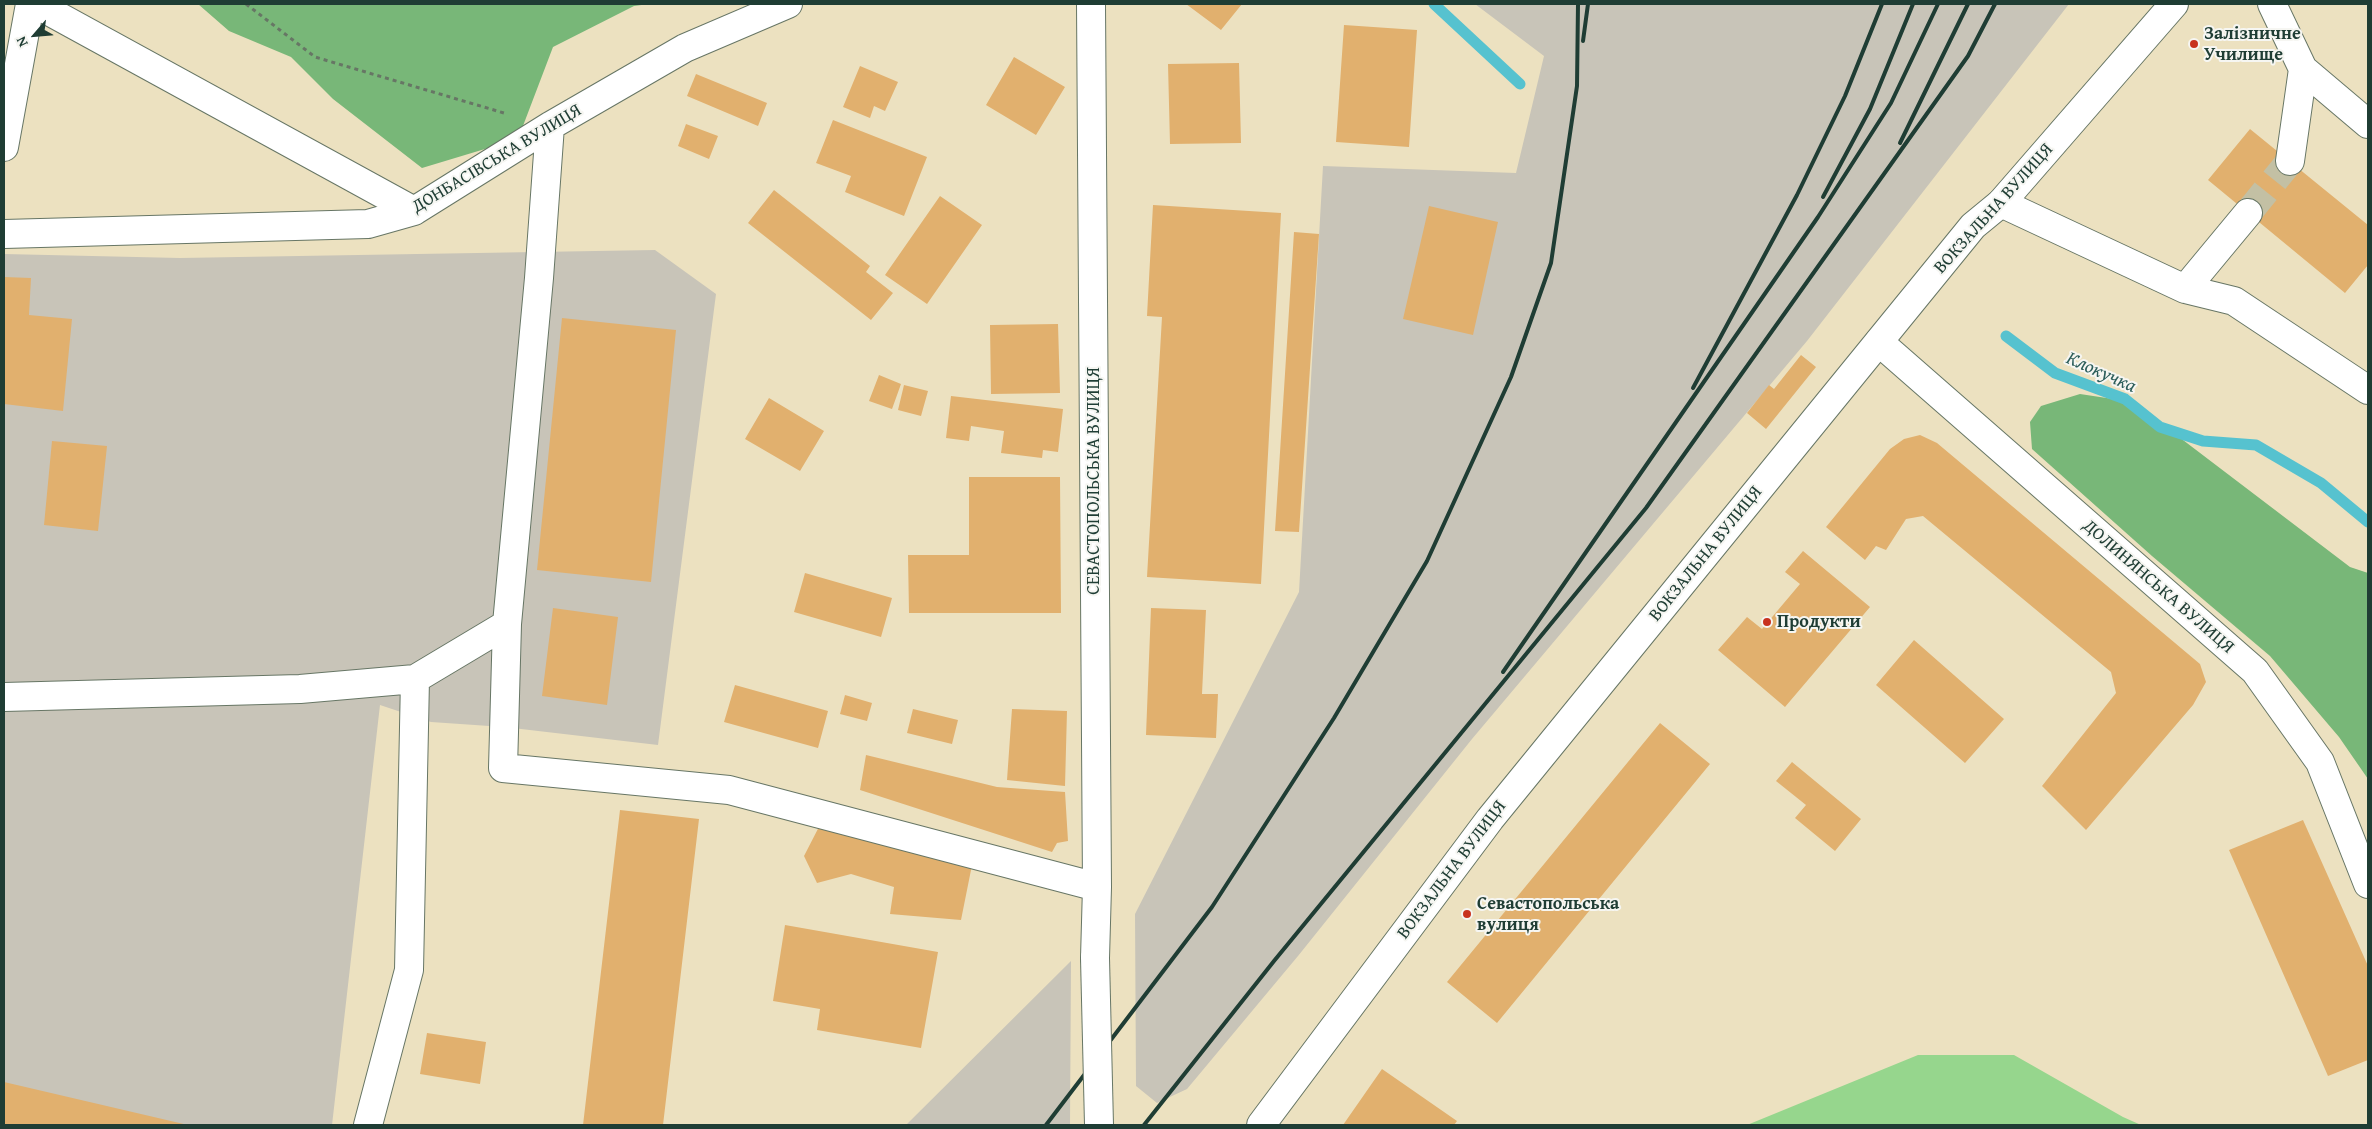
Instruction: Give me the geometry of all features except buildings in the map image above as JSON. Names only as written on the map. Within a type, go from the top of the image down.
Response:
[{"type":"street","points":[[4,147],[30,4]]},
{"type":"street","points":[[36,4],[414,211]]},
{"type":"street","name":"ДОНБАСІВСЬКА ВУЛИЦЯ","points":[[4,234],[368,224],[414,211],[550,126],[685,48],[788,4]]},
{"type":"street","name":"СЕВАСТОПОЛЬСЬКА ВУЛИЦЯ","points":[[1092,4],[1097,887],[1095,958],[1099,1125]]},
{"type":"street","name":"ВОКЗАЛЬНА ВУЛИЦЯ","points":[[1261,1125],[1490,819],[1973,226],[2000,203],[2174,4]]},
{"type":"street","points":[[2272,4],[2303,69],[2368,124]]},
{"type":"street","points":[[2290,161],[2303,69]]},
{"type":"street","points":[[550,126],[539,278],[507,624],[503,768],[729,790],[1097,887]]},
{"type":"street","points":[[2000,203],[2185,289],[2234,301],[2368,390]]},
{"type":"street","points":[[2185,289],[2248,213]]},
{"type":"street","name":"ДОЛИНЯНСЬКА ВУЛИЦЯ","points":[[1879,342],[2255,671],[2320,762],[2368,884]]},
{"type":"street","points":[[4,697],[300,689],[415,679],[507,624]]},
{"type":"street","points":[[368,1125],[409,970],[415,679]]},
{"type":"path","points":[[246,4],[315,57],[550,126]]},
{"type":"shaded area","points":[[1475,4],[2069,4],[1807,341],[1472,739],[1298,956],[1187,1089],[1157,1103],[1136,1086],[1135,914],[1299,592],[1323,166],[1516,173],[1544,56]]},
{"type":"shaded area","points":[[655,250],[716,294],[658,745],[504,727],[431,722],[380,705],[332,1125],[4,1125],[4,254],[180,258]]},
{"type":"shaded area","points":[[1071,961],[1070,1125],[906,1125]]},
{"type":"green space","points":[[198,4],[649,4],[634,6],[553,47],[518,139],[422,168],[333,99],[291,57],[229,31]]},
{"type":"green space","points":[[2080,394],[2133,402],[2350,567],[2368,573],[2368,779],[2339,737],[2270,656],[2152,556],[2032,449],[2030,422],[2041,406]]},
{"type":"green space","points":[[1918,1055],[2014,1055],[2123,1117],[2141,1125],[1747,1125]]},
{"type":"waterway","points":[[1434,4],[1520,84]]},
{"type":"waterway","name":"Клокучка","points":[[2006,336],[2055,373],[2125,399],[2160,427],[2203,441],[2256,445],[2321,483],[2368,522]]},
{"type":"tunnel","points":[[2248,213],[2290,161]]},
{"type":"railway","points":[[1046,1125],[1212,907],[1334,718],[1427,561],[1511,377],[1551,263],[1577,86],[1578,4]]},
{"type":"railway","points":[[1583,41],[1588,4]]},
{"type":"railway","points":[[1693,388],[1797,195],[1845,96],[1882,4]]},
{"type":"railway","points":[[1823,197],[1870,109],[1913,4]]},
{"type":"railway","points":[[1503,672],[1818,217],[1891,103],[1938,4]]},
{"type":"railway","points":[[1900,143],[1968,4]]},
{"type":"railway","points":[[1144,1125],[1274,961],[1646,508],[1968,56],[1995,4]]},
{"type":"place","name":"Залізничне Училище","points":[[2194,44]]},
{"type":"place","name":"Продукти","points":[[1767,622]]},
{"type":"place","name":"Севастопольська вулиця","points":[[1467,914]]}]
